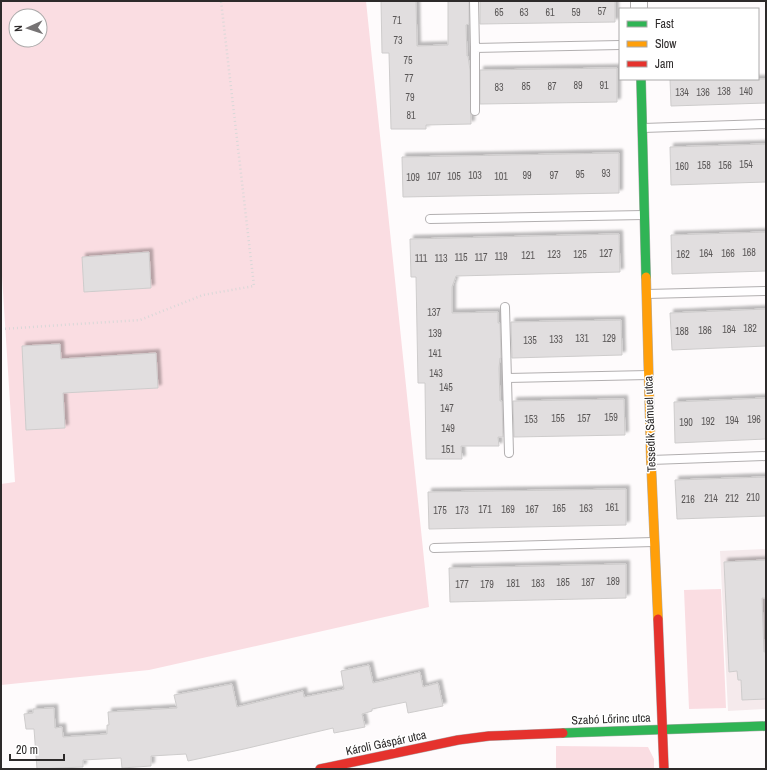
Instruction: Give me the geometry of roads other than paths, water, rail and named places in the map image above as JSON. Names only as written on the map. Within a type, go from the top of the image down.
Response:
[{"type":"street","name":"Tessedik Sámuel utca","points":[[641,80],[648,375],[664,769]]},
{"type":"street","name":"Szabó Lőrinc utca","points":[[458,740],[489,736],[766,726]]},
{"type":"street","name":"Károli Gáspár utca","points":[[320,769],[458,740]]},
{"type":"lane","points":[[474,1],[475,111]]},
{"type":"lane","points":[[475,48],[619,45]]},
{"type":"lane","points":[[642,128],[766,124]]},
{"type":"lane","points":[[430,219],[644,215]]},
{"type":"lane","points":[[646,294],[766,291]]},
{"type":"lane","points":[[505,307],[509,453]]},
{"type":"lane","points":[[507,378],[648,375]]},
{"type":"lane","points":[[651,460],[766,456]]},
{"type":"lane","points":[[434,548],[654,542]]}]
